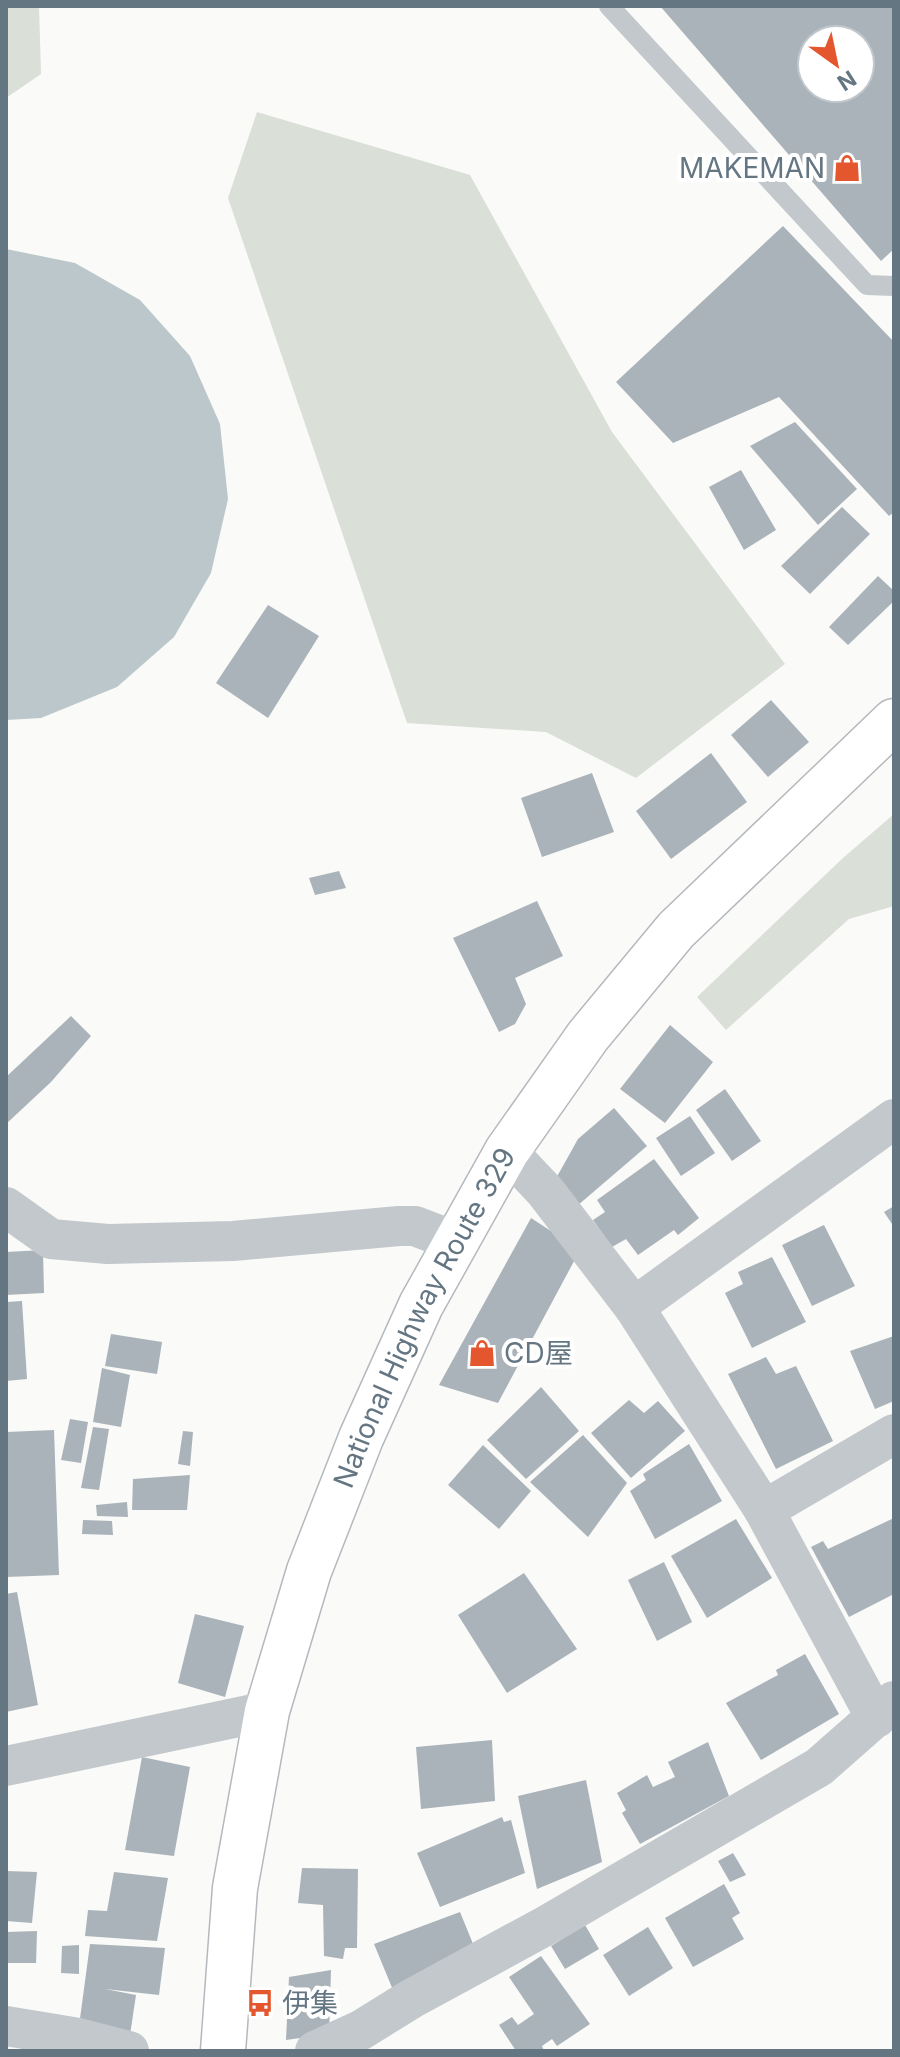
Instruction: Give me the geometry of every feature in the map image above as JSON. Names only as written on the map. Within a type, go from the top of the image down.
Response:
[{"type":"highway","name":"National Highway Route 329","points":[[223,2051],[235,1888],[267,1711],[309,1571],[361,1438],[421,1305],[507,1151],[588,1036],[676,930],[894,721]]},
{"type":"street","points":[[634,1307],[894,1119]]},
{"type":"street","points":[[315,2051],[361,2030],[744,1812],[819,1767],[888,1713],[764,1510],[634,1307],[545,1191],[507,1151]]},
{"type":"street","points":[[6,1207],[51,1239],[108,1244],[233,1241],[399,1226],[415,1226],[454,1241]]},
{"type":"street","points":[[764,1510],[894,1434]]},
{"type":"street","points":[[6,1766],[267,1711]]},
{"type":"street","points":[[6,2026],[79,2038],[129,2051]]},
{"type":"lane","points":[[609,6],[867,285],[894,286]]},
{"type":"shaded area","points":[[6,6],[39,6],[41,74],[6,98]]},
{"type":"shaded area","points":[[257,112],[470,175],[612,432],[785,664],[636,778],[546,732],[407,723],[228,198]]},
{"type":"shaded area","points":[[6,249],[75,263],[140,300],[190,356],[220,424],[228,499],[211,573],[174,637],[117,687],[41,718],[6,720]]},
{"type":"shaded area","points":[[894,814],[894,906],[849,919],[726,1030],[697,997],[843,858]]},
{"type":"building","name":"MAKEMAN","points":[[660,6],[894,6],[894,249],[881,261]]},
{"type":"building","points":[[783,226],[894,342],[894,512],[889,516],[779,397],[673,443],[616,382]]},
{"type":"building","points":[[795,422],[857,489],[818,525],[750,446]]},
{"type":"building","points":[[741,470],[776,530],[744,550],[709,487]]},
{"type":"building","points":[[842,507],[870,534],[810,594],[781,566]]},
{"type":"building","points":[[878,576],[894,591],[894,601],[848,645],[829,627]]},
{"type":"building","points":[[268,605],[319,636],[268,718],[216,683]]},
{"type":"building","points":[[771,700],[809,742],[768,777],[731,735]]},
{"type":"building","points":[[711,753],[747,802],[671,859],[636,811]]},
{"type":"building","points":[[592,773],[614,832],[542,857],[521,798]]},
{"type":"building","points":[[339,871],[346,888],[315,895],[309,878]]},
{"type":"building","points":[[537,901],[563,956],[515,978],[526,1004],[515,1024],[499,1032],[453,938]]},
{"type":"building","points":[[71,1016],[91,1036],[51,1082],[6,1124],[6,1077]]},
{"type":"building","points":[[670,1025],[713,1062],[665,1123],[620,1089]]},
{"type":"building","points":[[725,1089],[761,1141],[732,1161],[696,1110]]},
{"type":"building","points":[[614,1108],[647,1146],[577,1206],[554,1182],[578,1139]]},
{"type":"building","points":[[690,1116],[715,1153],[681,1176],[656,1138]]},
{"type":"building","points":[[654,1159],[699,1218],[678,1235],[674,1230],[638,1255],[626,1239],[612,1247],[593,1220],[605,1212],[597,1200]]},
{"type":"building","points":[[894,1206],[894,1227],[884,1212]]},
{"type":"building","points":[[531,1218],[580,1250],[498,1403],[439,1385]]},
{"type":"building","points":[[824,1225],[855,1286],[812,1306],[782,1245]]},
{"type":"building","points":[[43,1250],[44,1293],[6,1295],[6,1252]]},
{"type":"building","points":[[772,1257],[806,1322],[752,1348],[725,1293],[743,1284],[738,1272]]},
{"type":"building","points":[[22,1301],[27,1379],[6,1381],[6,1302]]},
{"type":"building","points":[[111,1334],[162,1342],[157,1374],[105,1366]]},
{"type":"building","points":[[894,1336],[894,1401],[875,1409],[850,1351]]},
{"type":"building","points":[[766,1357],[776,1374],[796,1366],[833,1441],[776,1469],[728,1374]]},
{"type":"building","points":[[102,1368],[130,1375],[121,1427],[93,1422]]},
{"type":"building","points":[[541,1387],[579,1431],[526,1479],[487,1440]]},
{"type":"building","points":[[629,1400],[644,1413],[658,1401],[685,1431],[631,1478],[591,1433]]},
{"type":"building","points":[[70,1419],[88,1422],[81,1463],[61,1460]]},
{"type":"building","points":[[93,1427],[109,1429],[99,1490],[81,1488]]},
{"type":"building","points":[[54,1430],[59,1575],[6,1577],[6,1432]]},
{"type":"building","points":[[183,1431],[193,1432],[190,1466],[178,1464]]},
{"type":"building","points":[[583,1435],[627,1483],[588,1537],[530,1482]]},
{"type":"building","points":[[689,1444],[722,1501],[655,1539],[630,1491],[646,1480],[643,1474]]},
{"type":"building","points":[[483,1445],[531,1491],[499,1529],[448,1485]]},
{"type":"building","points":[[190,1475],[187,1510],[132,1510],[133,1479]]},
{"type":"building","points":[[127,1502],[128,1517],[97,1516],[96,1505]]},
{"type":"building","points":[[894,1518],[894,1594],[849,1617],[811,1547],[823,1541],[828,1549]]},
{"type":"building","points":[[736,1519],[772,1578],[707,1618],[671,1556]]},
{"type":"building","points":[[83,1520],[112,1521],[113,1535],[82,1534]]},
{"type":"building","points":[[664,1562],[692,1622],[657,1641],[628,1580]]},
{"type":"building","points":[[524,1573],[577,1649],[507,1693],[458,1615]]},
{"type":"building","points":[[17,1592],[38,1705],[6,1712],[6,1594]]},
{"type":"building","points":[[195,1614],[244,1626],[225,1697],[178,1683]]},
{"type":"building","points":[[805,1654],[839,1714],[761,1760],[726,1703],[778,1675],[776,1670]]},
{"type":"building","points":[[492,1740],[495,1801],[421,1809],[416,1747]]},
{"type":"building","points":[[708,1742],[729,1796],[640,1844],[622,1813],[626,1810],[617,1793],[647,1775],[653,1787],[675,1777],[668,1762]]},
{"type":"building","points":[[142,1757],[190,1767],[174,1856],[125,1850]]},
{"type":"building","points":[[586,1780],[602,1862],[537,1889],[518,1796]]},
{"type":"building","points":[[502,1817],[504,1822],[511,1820],[525,1873],[440,1907],[417,1853]]},
{"type":"building","points":[[733,1853],[746,1875],[730,1882],[718,1861]]},
{"type":"building","points":[[302,1868],[358,1869],[357,1948],[345,1948],[343,1959],[324,1956],[323,1905],[298,1903]]},
{"type":"building","points":[[6,1871],[37,1872],[32,1923],[6,1921]]},
{"type":"building","points":[[114,1872],[168,1878],[157,1941],[85,1936],[88,1910],[107,1911]]},
{"type":"building","points":[[724,1884],[740,1913],[732,1918],[744,1939],[693,1967],[665,1918]]},
{"type":"building","points":[[460,1912],[478,1956],[393,1990],[374,1944]]},
{"type":"building","points":[[585,1925],[599,1949],[565,1969],[551,1946]]},
{"type":"building","points":[[648,1927],[673,1968],[629,1996],[603,1955]]},
{"type":"building","points":[[37,1931],[36,1963],[6,1963],[6,1932]]},
{"type":"building","points":[[90,1944],[165,1948],[159,1995],[105,1989],[136,1995],[130,2035],[79,2026]]},
{"type":"building","points":[[79,1945],[79,1974],[61,1973],[62,1946]]},
{"type":"building","points":[[541,1956],[590,2024],[557,2046],[552,2039],[542,2046],[544,2051],[516,2051],[499,2025],[512,2017],[518,2025],[534,2014],[509,1977]]},
{"type":"building","points":[[331,1970],[329,2034],[286,2040],[289,1977]]},
{"type":"place","name":"MAKEMAN","points":[[847,168]]},
{"type":"place","name":"CD屋","points":[[482,1353]]},
{"type":"place","name":"伊集","points":[[260,2003]]}]
